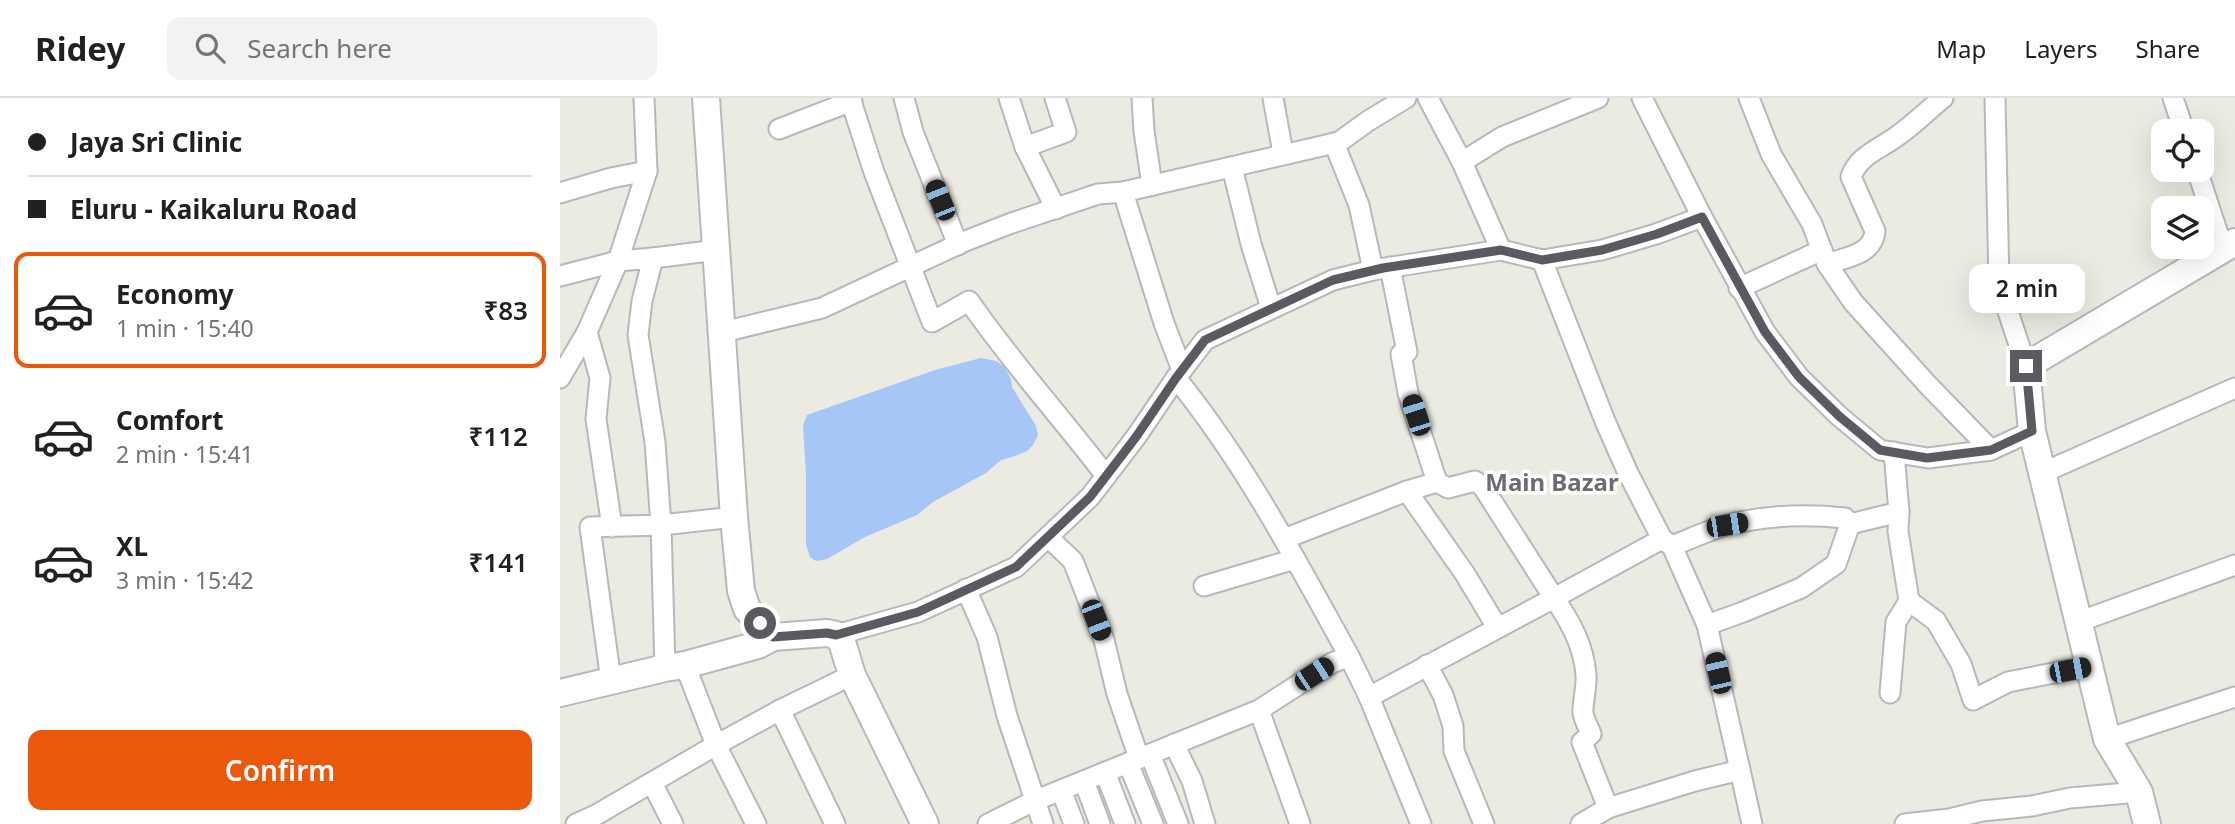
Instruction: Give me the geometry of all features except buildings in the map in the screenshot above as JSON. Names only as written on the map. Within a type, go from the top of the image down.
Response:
[{"type":"main road","points":[[706,98],[741,591],[747,610],[773,637]]},
{"type":"main road","points":[[2147,824],[2139,792],[2107,739],[2032,431],[2026,366],[2229,246]]},
{"type":"main road","points":[[560,693],[675,667],[758,645],[773,637],[827,633],[836,635],[842,642],[852,676],[925,824]]},
{"type":"street","points":[[560,378],[566,359],[587,332],[618,261],[647,171],[644,98]]},
{"type":"street","points":[[904,98],[913,132],[958,245]]},
{"type":"street","points":[[1009,98],[1024,147],[1056,209]]},
{"type":"street","points":[[1024,147],[1066,132],[1055,98]]},
{"type":"street","points":[[1142,98],[1152,185]]},
{"type":"street","points":[[1273,98],[1283,153]]},
{"type":"street","points":[[723,332],[822,309],[958,245],[1009,224],[1098,194],[1123,192],[1339,142],[1406,98]]},
{"type":"street","points":[[1428,98],[1462,162],[1501,250]]},
{"type":"street","points":[[1462,162],[1502,137],[1598,98]]},
{"type":"street","points":[[1642,98],[1739,288],[1765,332],[1799,377],[1839,416],[1880,450],[1927,458],[1991,450],[2032,431]]},
{"type":"street","points":[[1749,98],[1771,155],[1812,224],[1825,257],[1853,302],[1991,450]]},
{"type":"street","points":[[1739,288],[1825,257],[1868,249],[1874,240],[1875,231],[1851,177],[1854,167],[1943,98]]},
{"type":"street","points":[[1995,98],[1999,284],[2026,366]]},
{"type":"street","points":[[2173,98],[2180,119]]},
{"type":"street","points":[[779,129],[851,100],[874,172],[932,322],[969,301],[998,343],[1060,416],[1106,476]]},
{"type":"street","points":[[1334,143],[1359,205],[1404,334],[1406,352],[1401,354],[1408,393],[1437,482],[1448,488],[1475,481],[1483,487],[1565,614],[1581,646],[1586,673],[1586,694],[1582,712],[1591,734],[1582,742],[1608,808]]},
{"type":"street","points":[[1232,167],[1251,244],[1271,308]]},
{"type":"street","points":[[560,193],[647,171]]},
{"type":"street","points":[[2202,182],[2229,246]]},
{"type":"street","points":[[1123,192],[1179,374],[1284,539],[1349,656],[1369,696],[1422,824]]},
{"type":"street","points":[[836,635],[918,612],[1016,567],[1090,497],[1205,340],[1271,308],[1333,280],[1382,269],[1501,250],[1542,260],[1602,250],[1702,217]]},
{"type":"street","points":[[560,276],[618,261],[717,250]]},
{"type":"street","points":[[653,258],[642,301],[638,335],[654,442],[675,667],[756,824]]},
{"type":"street","points":[[1542,260],[1628,473],[1667,543],[1706,625],[1752,824]]},
{"type":"street","points":[[587,332],[600,378],[596,419],[612,527]]},
{"type":"street","points":[[2042,472],[2235,388]]},
{"type":"street","points":[[1890,693],[1896,622],[1909,601],[1898,531],[1894,452]]},
{"type":"street","points":[[1284,539],[1437,482]]},
{"type":"street","points":[[1407,491],[1465,574],[1497,627]]},
{"type":"street","points":[[1850,524],[1899,512]]},
{"type":"street","points":[[1369,696],[1497,627],[1667,543],[1727,525],[1778,517],[1808,514],[1846,518],[1850,524]]},
{"type":"street","points":[[611,681],[590,527],[661,525],[734,517]]},
{"type":"street","points":[[1706,625],[1801,588],[1836,564],[1850,524]]},
{"type":"street","points":[[1048,537],[1073,561],[1104,640],[1117,694],[1139,758],[1153,824]]},
{"type":"street","points":[[1204,586],[1295,559]]},
{"type":"street","points":[[2078,622],[2235,565]]},
{"type":"street","points":[[966,589],[987,637],[1007,716],[1043,824]]},
{"type":"street","points":[[1909,601],[1937,621],[1961,664],[1973,700],[2008,682],[2089,666]]},
{"type":"street","points":[[1000,821],[1061,790],[1259,710],[1332,663],[1349,656]]},
{"type":"street","points":[[1427,665],[1443,695],[1453,726],[1454,751],[1484,824]]},
{"type":"street","points":[[576,824],[598,820],[652,783],[716,745],[780,710],[852,676]]},
{"type":"street","points":[[2107,739],[2235,697]]},
{"type":"street","points":[[780,710],[835,824]]},
{"type":"street","points":[[1259,710],[1300,824]]},
{"type":"street","points":[[1174,744],[1192,781],[1205,824]]},
{"type":"street","points":[[1139,758],[1178,824]]},
{"type":"street","points":[[1581,824],[1608,808],[1740,769]]},
{"type":"street","points":[[1105,772],[1125,824]]},
{"type":"street","points":[[1084,781],[1100,824]]},
{"type":"street","points":[[652,783],[673,824]]},
{"type":"street","points":[[1061,790],[1074,824]]},
{"type":"street","points":[[1905,824],[1949,819],[1982,811],[2032,807],[2070,798],[2139,792]]},
{"type":"water","points":[[981,358],[1004,366],[1012,387],[1036,426],[1038,435],[1033,445],[1027,451],[1001,460],[986,473],[933,502],[917,515],[865,537],[827,559],[816,561],[810,557],[806,545],[803,425],[807,415],[935,370]]},
{"type":"district","name":"Main Bazar","points":[[1552,481]]},
{"type":"route","points":[[760,623],[773,637],[827,633],[836,635],[918,612],[1016,567],[1090,497],[1205,340],[1333,280],[1383,268],[1501,250],[1542,260],[1602,250],[1702,217],[1765,332],[1799,377],[1839,416],[1880,450],[1927,458],[1991,450],[2032,431],[2026,366]]}]
